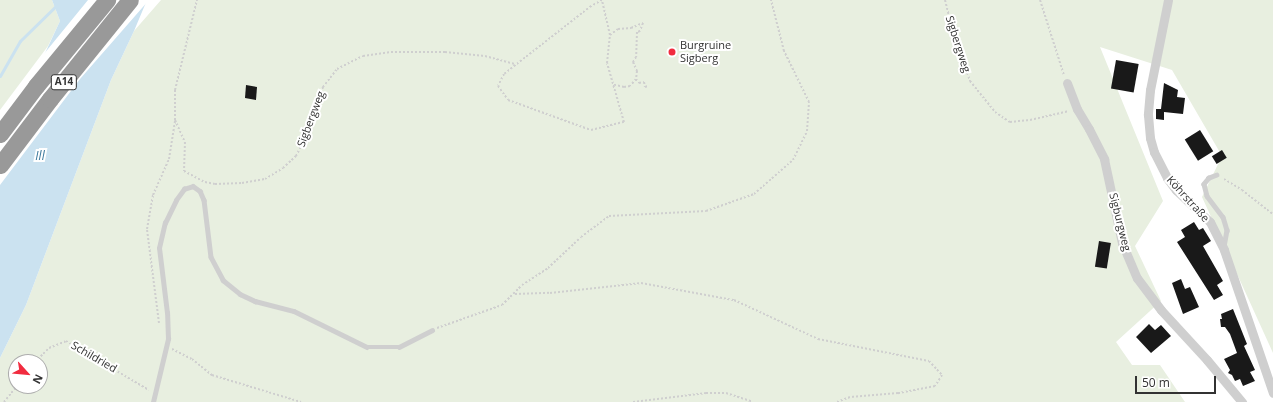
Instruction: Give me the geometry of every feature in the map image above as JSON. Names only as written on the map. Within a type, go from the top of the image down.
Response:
[{"type":"highway","name":"A14","points":[[0,134],[36,86],[106,0]]},
{"type":"highway","name":"A14","points":[[0,165],[50,99],[130,0]]},
{"type":"street","name":"Köhrstraße","points":[[1168,0],[1150,90],[1148,115],[1150,138],[1160,165],[1167,178],[1176,190],[1210,222],[1224,250],[1273,392]]},
{"type":"street","name":"Sigburgweg","points":[[1067,83],[1077,109],[1104,159],[1122,242],[1137,278],[1161,310],[1207,360],[1242,402]]},
{"type":"lane","points":[[1217,175],[1208,178],[1204,184],[1207,196],[1223,217],[1227,230],[1224,250]]},
{"type":"lane","points":[[153,402],[166,346],[168,328],[159,248],[165,223],[176,200],[184,188],[193,186],[200,190],[204,200],[211,257],[223,280],[240,294],[255,301],[294,311],[367,347],[399,347],[432,330]]},
{"type":"path","points":[[159,323],[147,229],[153,195],[169,159],[175,120],[175,90],[197,0]]},
{"type":"path","points":[[602,0],[610,35],[607,63],[611,73],[612,84],[618,96],[624,122],[591,130],[508,100],[498,86],[504,74],[515,64],[591,6],[602,0]]},
{"type":"path","points":[[432,330],[502,305],[522,285],[548,268],[581,237],[609,216],[706,212],[754,194],[792,160],[807,131],[809,102],[784,51],[771,0]]},
{"type":"path","name":"Sigbergweg","points":[[945,0],[954,36],[970,80],[995,112],[1010,122],[1030,120],[1057,112],[1077,109]]},
{"type":"path","points":[[1040,0],[1067,83]]},
{"type":"path","points":[[610,35],[618,29],[631,28],[643,23],[640,31],[637,32],[636,57],[633,62],[638,71],[636,79],[630,86],[624,87],[612,84]]},
{"type":"path","name":"Sigbergweg","points":[[175,120],[185,142],[184,171],[205,182],[215,184],[242,183],[265,179],[283,168],[296,156],[307,134],[323,87],[337,69],[363,56],[391,52],[445,52],[485,56],[515,64]]},
{"type":"path","points":[[636,79],[639,83],[644,82],[645,87],[648,86]]},
{"type":"path","points":[[1217,175],[1242,190],[1273,214]]},
{"type":"path","points":[[513,294],[550,294],[641,283],[734,300],[818,339],[929,362],[942,375],[935,386],[898,393],[850,397],[837,402]]},
{"type":"path","name":"Schildried","points":[[43,354],[49,348],[66,341],[155,394]]},
{"type":"path","points":[[166,346],[192,359],[212,375],[301,402]]},
{"type":"path","points":[[633,402],[706,393],[726,393],[753,402]]},
{"type":"path","points":[[4,402],[10,394]]},
{"type":"green space","points":[[0,0],[52,0],[60,21],[48,46],[0,110]]},
{"type":"green space","points":[[161,0],[1273,0],[1273,353],[1202,197],[1222,156],[1172,70],[1100,47],[1163,201],[1135,246],[1161,301],[1116,342],[1132,365],[1160,365],[1185,402],[0,402],[0,358],[26,305],[111,80],[134,31]]},
{"type":"water","name":"Ill","points":[[52,0],[147,0],[111,80],[26,305],[0,358],[0,150],[60,21]]},
{"type":"pier","points":[[88,0],[149,0],[80,79],[0,185],[0,145],[39,60]]},
{"type":"building","points":[[1116,60],[1139,64],[1134,93],[1111,89]]},
{"type":"building","points":[[1164,83],[1178,90],[1177,97],[1185,98],[1183,114],[1164,112],[1164,120],[1156,119],[1156,109],[1161,109]]},
{"type":"building","points":[[246,85],[257,87],[256,100],[245,98]]},
{"type":"building","points":[[1200,130],[1213,151],[1198,161],[1185,140]]},
{"type":"building","points":[[1222,150],[1227,158],[1217,164],[1212,156]]},
{"type":"building","points":[[1194,222],[1199,230],[1203,228],[1211,241],[1203,246],[1223,281],[1217,285],[1223,295],[1214,300],[1177,242],[1185,237],[1181,230]]},
{"type":"building","points":[[1099,241],[1111,243],[1107,269],[1095,267]]},
{"type":"building","points":[[1181,279],[1185,289],[1190,287],[1199,307],[1183,314],[1172,283]]},
{"type":"building","points":[[1233,309],[1247,344],[1244,346],[1255,370],[1250,372],[1255,381],[1243,386],[1240,379],[1235,381],[1232,375],[1228,373],[1230,370],[1224,359],[1237,353],[1230,334],[1225,327],[1221,327],[1220,319],[1222,319],[1221,314]]},
{"type":"building","points":[[1149,324],[1155,330],[1161,325],[1171,336],[1151,353],[1136,337]]},
{"type":"waterway","points":[[0,76],[20,41],[62,0]]},
{"type":"place","name":"Burgruine Sigberg","points":[[672,52]]}]
